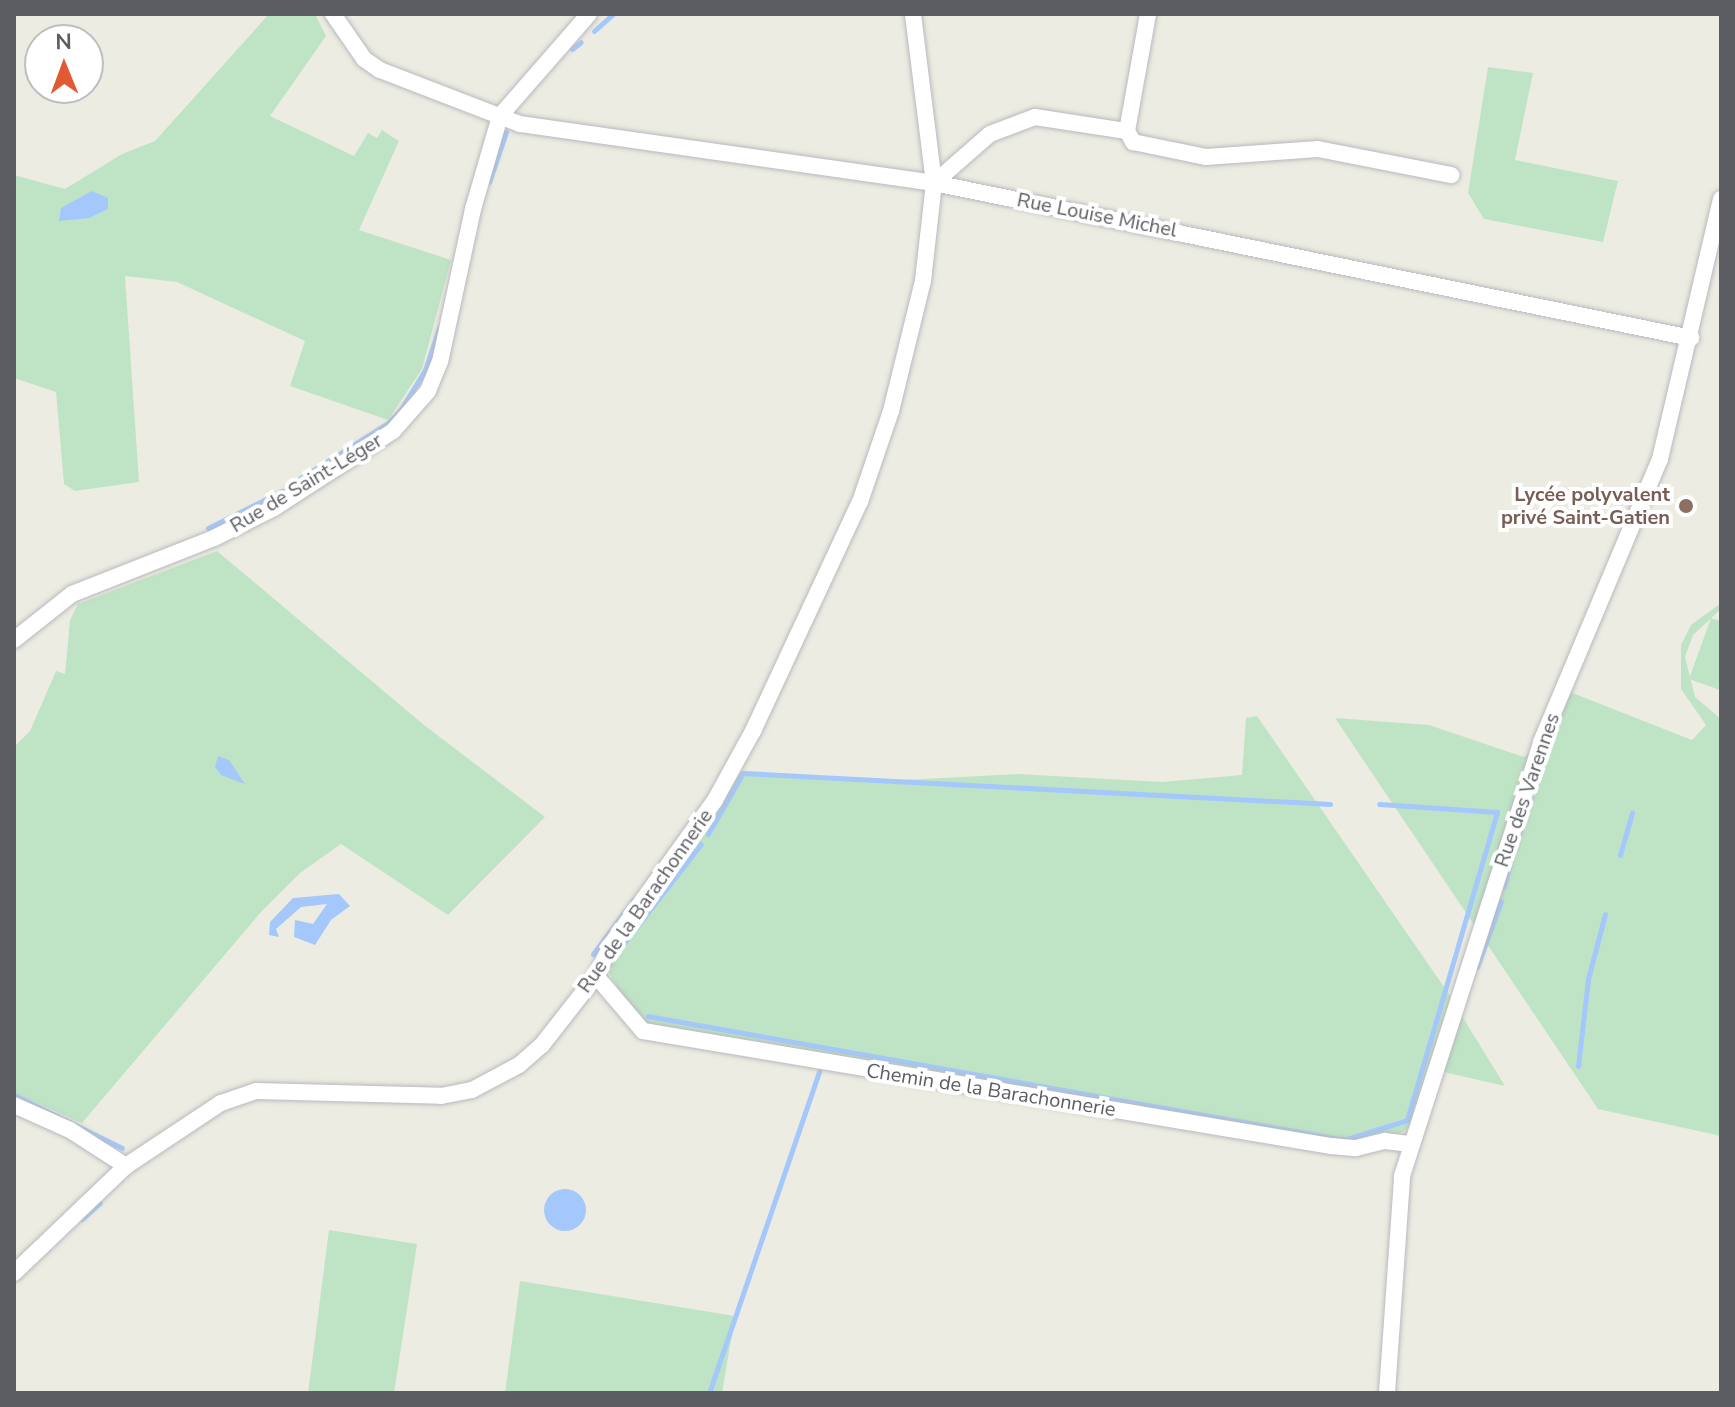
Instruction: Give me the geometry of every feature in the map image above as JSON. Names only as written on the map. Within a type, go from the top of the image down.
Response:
[{"type":"street","name":"Rue Louise Michel","points":[[333,14],[364,59],[380,70],[520,124],[934,183],[1691,338]]},
{"type":"street","name":"Rue de Saint-Léger","points":[[14,640],[72,594],[226,532],[393,431],[428,391],[440,362],[456,304],[473,209],[500,116],[589,14]]},
{"type":"street","name":"Rue de la Barachonnerie","points":[[14,1273],[126,1166],[221,1103],[256,1091],[441,1096],[472,1090],[519,1065],[542,1045],[596,976],[612,943],[715,800],[753,731],[860,502],[914,323],[934,183],[913,14]]},
{"type":"street","points":[[1148,14],[1127,131],[1133,142],[1206,157],[1318,149],[1451,175]]},
{"type":"street","points":[[934,183],[990,134],[1035,117],[1127,131]]},
{"type":"street","name":"Rue des Varennes","points":[[1387,1393],[1394,1244],[1411,1144],[1541,742],[1660,459],[1691,338],[1721,199]]},
{"type":"street","name":"Chemin de la Barachonnerie","points":[[596,976],[643,1031],[1331,1146],[1356,1148],[1385,1141],[1411,1144]]},
{"type":"street","points":[[14,1105],[70,1130],[126,1166]]},
{"type":"green space","points":[[269,14],[315,14],[326,36],[270,116],[354,156],[368,133],[377,138],[382,130],[399,141],[359,230],[451,260],[422,369],[388,420],[290,386],[305,341],[177,282],[125,276],[139,482],[75,491],[64,484],[56,392],[14,378],[14,175],[65,189],[122,154],[155,141]]},
{"type":"green space","points":[[1488,67],[1533,73],[1515,160],[1618,181],[1603,242],[1484,219],[1468,193]]},
{"type":"green space","points":[[217,551],[424,725],[545,817],[448,915],[341,844],[300,873],[261,912],[82,1123],[14,1093],[14,747],[30,731],[56,671],[65,674],[70,620],[78,604]]},
{"type":"green space","points":[[1721,603],[1721,609],[1693,635],[1685,657],[1695,697],[1721,719],[1721,1136],[1598,1109],[1335,718],[1429,725],[1524,757],[1554,733],[1570,692],[1692,740],[1706,725],[1681,689],[1681,645],[1691,625]]},
{"type":"green space","points":[[1711,618],[1721,621],[1720,690],[1689,679]]},
{"type":"green space","points":[[1257,716],[1444,987],[1505,1086],[1435,1070],[1417,1124],[1385,1141],[1356,1148],[642,1027],[609,973],[612,943],[730,772],[883,781],[1018,774],[1162,782],[1242,775],[1246,718]]},
{"type":"green space","points":[[329,1230],[417,1244],[394,1393],[308,1393]]},
{"type":"green space","points":[[520,1281],[735,1316],[722,1393],[505,1393]]},
{"type":"water","points":[[92,191],[108,198],[108,209],[89,218],[59,221],[61,208]]},
{"type":"water","points":[[218,756],[229,760],[245,784],[221,775],[215,767]]},
{"type":"water","points":[[339,894],[350,906],[331,920],[315,945],[294,937],[295,920],[313,924],[327,904],[301,907],[276,929],[279,937],[269,935],[270,922],[293,898]]},
{"type":"water","points":[[565,1189],[580,1195],[586,1210],[580,1225],[565,1231],[550,1225],[544,1210],[550,1195]]},
{"type":"waterway","points":[[594,31],[613,14]]},
{"type":"waterway","points":[[572,49],[581,42]]},
{"type":"waterway","points":[[489,182],[506,132]]},
{"type":"waterway","points":[[299,479],[388,423],[401,409],[425,370],[439,328]]},
{"type":"waterway","points":[[208,528],[282,491]]},
{"type":"waterway","points":[[708,834],[743,773],[1330,804]]},
{"type":"waterway","points":[[648,1016],[1344,1140],[1407,1120],[1497,812],[1379,804]]},
{"type":"waterway","points":[[1620,855],[1632,813]]},
{"type":"waterway","points":[[613,957],[701,844]]},
{"type":"waterway","points":[[1504,886],[1511,860]]},
{"type":"waterway","points":[[593,954],[633,900]]},
{"type":"waterway","points":[[1477,967],[1501,901]]},
{"type":"waterway","points":[[1578,1066],[1588,979],[1605,914]]},
{"type":"waterway","points":[[709,1393],[819,1071]]},
{"type":"waterway","points":[[14,1095],[122,1148]]},
{"type":"waterway","points":[[82,1219],[100,1203]]},
{"type":"place","name":"Lycée polyvalent privé Saint-Gatien","points":[[1686,506]]}]
